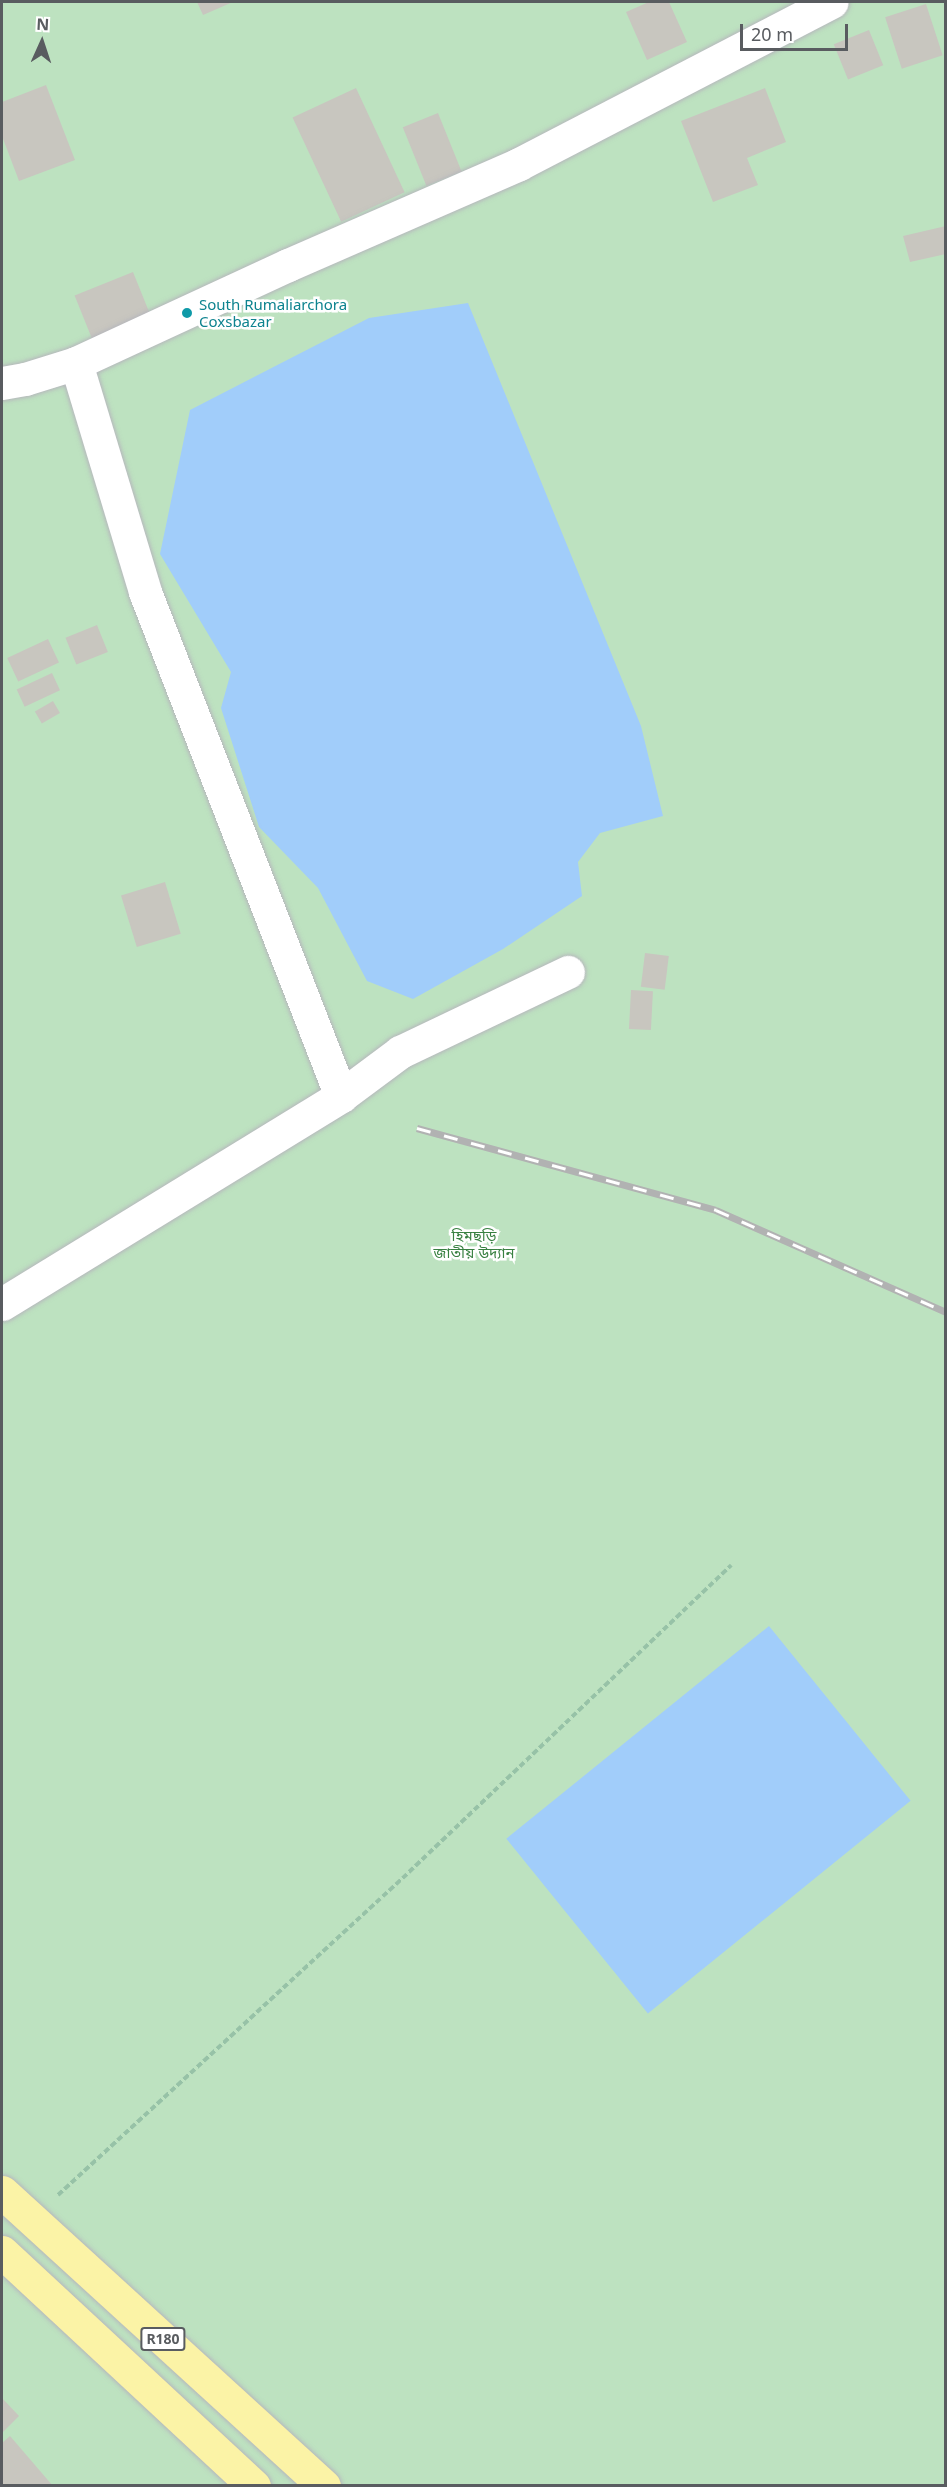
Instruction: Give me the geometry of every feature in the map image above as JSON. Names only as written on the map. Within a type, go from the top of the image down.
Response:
[{"type":"main road","name":"R180","points":[[2,2192],[324,2486]]},
{"type":"main road","name":"R180","points":[[2,2252],[254,2486]]},
{"type":"street","points":[[2,383],[25,379],[76,363],[288,265],[519,164],[820,4]]},
{"type":"street","points":[[76,363],[145,592],[341,1096]]},
{"type":"street","points":[[2,1304],[341,1096],[400,1052],[568,972]]},
{"type":"path","points":[[31,2220],[409,1872],[731,1565]]},
{"type":"green space","name":"হিমছড়ি জাতীয় উদ্যান","points":[[2,2],[945,2],[945,2485],[2,2485]]},
{"type":"water","points":[[468,303],[641,726],[663,816],[600,833],[578,862],[582,896],[503,949],[413,999],[367,981],[318,888],[259,827],[221,708],[231,672],[160,554],[190,410],[369,318]]},
{"type":"water","points":[[769,1626],[911,1801],[648,2014],[506,1839]]},
{"type":"building","points":[[197,2],[233,2],[203,15]]},
{"type":"building","points":[[649,2],[669,2],[687,42],[647,60],[626,12]]},
{"type":"building","points":[[926,4],[943,55],[902,69],[885,17]]},
{"type":"building","points":[[869,30],[883,65],[848,79],[834,44]]},
{"type":"building","points":[[46,85],[75,160],[19,181],[2,136],[2,102]]},
{"type":"building","points":[[356,88],[405,192],[341,222],[293,118]]},
{"type":"building","points":[[765,88],[786,142],[747,158],[758,185],[713,202],[681,121]]},
{"type":"building","points":[[438,113],[462,171],[426,186],[403,127]]},
{"type":"building","points":[[946,226],[946,254],[910,262],[903,236]]},
{"type":"building","points":[[133,272],[150,315],[92,338],[75,296]]},
{"type":"building","points":[[97,625],[108,652],[76,665],[65,638]]},
{"type":"building","points":[[48,639],[59,663],[18,682],[7,658]]},
{"type":"building","points":[[52,673],[60,690],[25,707],[17,689]]},
{"type":"building","points":[[53,701],[60,713],[42,724],[35,712]]},
{"type":"building","points":[[165,882],[181,934],[137,947],[121,895]]},
{"type":"building","points":[[645,953],[669,956],[665,990],[641,987]]},
{"type":"building","points":[[631,990],[653,991],[651,1030],[629,1029]]},
{"type":"building","points":[[2,2398],[19,2416],[2,2433]]},
{"type":"building","points":[[10,2436],[53,2486],[2,2486],[2,2443]]},
{"type":"railway","points":[[417,1128],[716,1210],[946,1312]]},
{"type":"place","name":"South Rumaliarchora Coxsbazar","points":[[187,313]]}]
